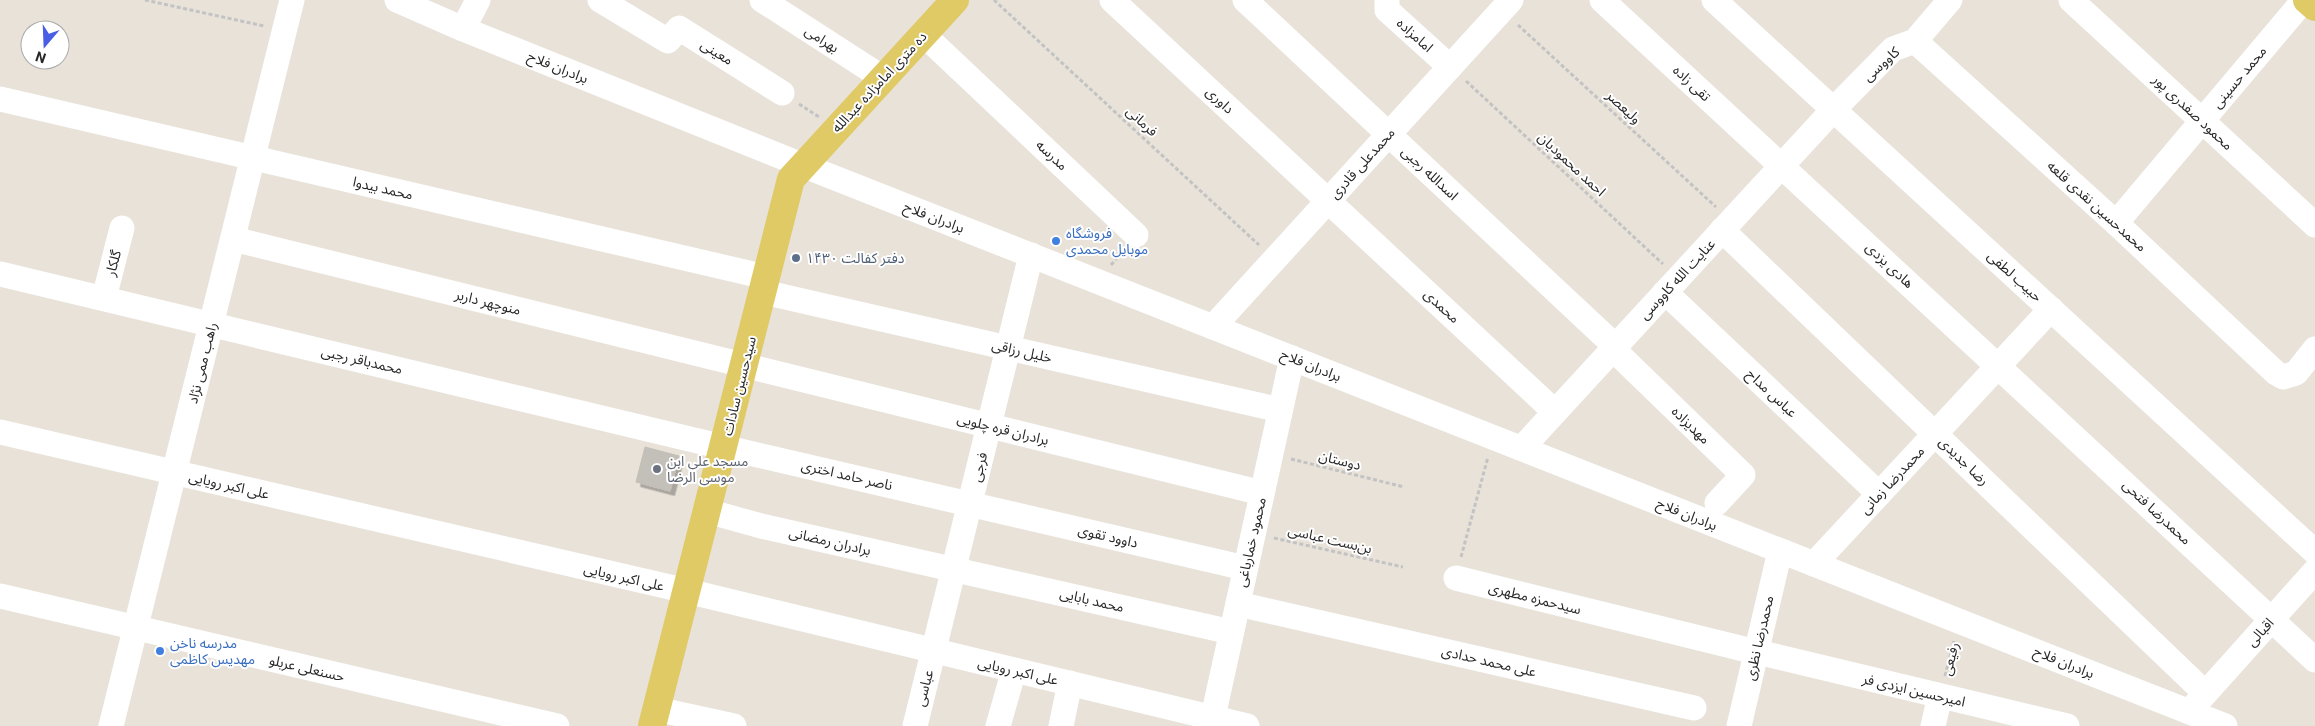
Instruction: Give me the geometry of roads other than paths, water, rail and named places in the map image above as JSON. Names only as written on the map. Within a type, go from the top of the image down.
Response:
[{"type":"main road","points":[[2306,0],[2315,7]]},
{"type":"main road","name":"ده متری امامزاده عبدالله","points":[[802,165],[923,34],[945,3]]},
{"type":"main road","name":"سیدحسین سادات","points":[[654,718],[788,189],[791,179],[802,165]]},
{"type":"street","name":"راهب ممی نژاد","points":[[111,726],[292,0]]},
{"type":"street","name":"برادران فلاح","points":[[398,0],[463,29],[802,165],[2225,726]]},
{"type":"street","points":[[463,29],[478,0]]},
{"type":"street","name":"معینی","points":[[600,0],[668,41],[679,28],[782,93]]},
{"type":"street","name":"بهرامی","points":[[762,0],[883,78]]},
{"type":"street","name":"داوری","points":[[1112,0],[1328,200]]},
{"type":"street","name":"اسدالله رجبی","points":[[1245,0],[1614,348]]},
{"type":"street","name":"امامزاده","points":[[1387,0],[1387,10],[1450,67]]},
{"type":"street","name":"تقی زاده","points":[[1602,0],[1782,166]]},
{"type":"street","name":"حبیب لطفی","points":[[1714,0],[2315,552]]},
{"type":"street","name":"کاووسی","points":[[1833,110],[1893,50],[1915,42],[1950,0]]},
{"type":"street","name":"محمود صفدری پور","points":[[2071,0],[2315,225]]},
{"type":"street","name":"محمد حسینی","points":[[2116,223],[2306,0]]},
{"type":"street","name":"محمدعلی قادری","points":[[1213,327],[1450,67],[1501,3]]},
{"type":"street","name":"مدرسه","points":[[923,34],[1136,235]]},
{"type":"street","name":"محمدحسین نقدی قلعه","points":[[1915,42],[2116,223],[2276,373],[2283,377],[2296,373],[2315,349]]},
{"type":"street","name":"محمد بیدوا","points":[[0,98],[765,284]]},
{"type":"street","name":"عنایت‌ الله کاووسی","points":[[1522,448],[1833,110]]},
{"type":"street","name":"هادی یزدی","points":[[1782,166],[1999,365]]},
{"type":"street","name":"محمدی","points":[[1328,200],[1555,412]]},
{"type":"street","name":"رضا جدیدی","points":[[1726,226],[1935,434],[2205,693]]},
{"type":"street","name":"گلکار","points":[[104,298],[122,228]]},
{"type":"street","name":"منوچهر داربر","points":[[233,238],[744,365]]},
{"type":"street","name":"فرجی","points":[[933,651],[1031,255]]},
{"type":"street","name":"محمدباقر رجبی","points":[[0,274],[723,447]]},
{"type":"street","name":"خلیل رزاقی","points":[[765,284],[1008,348],[1280,410]]},
{"type":"street","name":"عباس مداح","points":[[1672,285],[1879,494]]},
{"type":"street","name":"محمدرضا زمانی","points":[[1814,564],[2051,309]]},
{"type":"street","name":"مهدیزاده","points":[[1614,348],[1743,475],[1717,503]]},
{"type":"street","name":"محمود خمارباغی","points":[[1212,722],[1292,358]]},
{"type":"street","name":"برادران قره چلویی","points":[[744,365],[1262,493]]},
{"type":"street","name":"محمدرضا فتحی","points":[[1999,365],[2315,660]]},
{"type":"street","name":"علی اکبر رویایی","points":[[0,432],[687,591],[1070,683],[1212,722],[1247,726]]},
{"type":"street","name":"ناصر حامد اختری","points":[[723,447],[970,503]]},
{"type":"street","name":"داوود تقوی","points":[[970,503],[1245,568]]},
{"type":"street","name":"برادران رمضانی","points":[[707,511],[761,526],[954,568]]},
{"type":"street","name":"محمدرضا نظری","points":[[1739,726],[1759,653],[1780,551]]},
{"type":"street","name":"محمد بابایی","points":[[954,568],[1231,632]]},
{"type":"street","name":"اقبالی","points":[[2190,712],[2315,571]]},
{"type":"street","name":"سیدحمزه مطهری","points":[[1456,578],[1759,653]]},
{"type":"street","name":"حسنعلی عربلو","points":[[0,596],[556,726]]},
{"type":"street","name":"علی محمد حدادی","points":[[1238,604],[1694,708]]},
{"type":"street","name":"عباسی","points":[[915,726],[933,651]]},
{"type":"street","name":"امیرحسین ایزدی فر","points":[[1759,653],[2067,726]]},
{"type":"street","points":[[998,726],[1014,670]]},
{"type":"street","points":[[1061,726],[1070,683]]},
{"type":"street","points":[[1933,726],[1940,696]]},
{"type":"street","points":[[654,718],[734,726]]},
{"type":"place","name":"فروشگاه موبایل محمدی","points":[[1056,241]]},
{"type":"place","name":"دفتر کفالت ۱۴۳۰","points":[[796,258]]},
{"type":"place","name":"مسجد علی ابن موسی الرضا","points":[[657,469]]},
{"type":"place","name":"مدرسه ناخن مهدیس کاظمی","points":[[160,651]]}]
